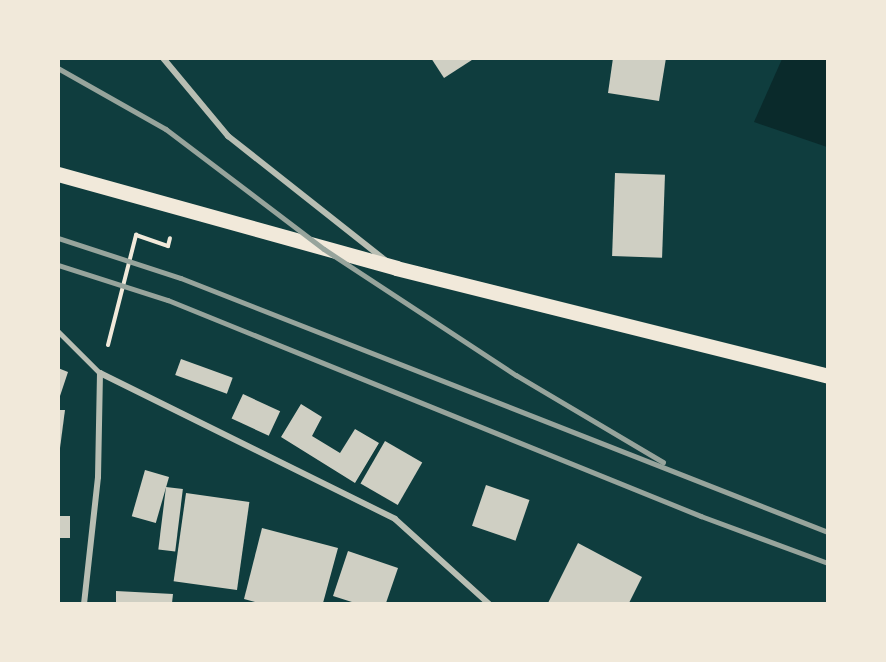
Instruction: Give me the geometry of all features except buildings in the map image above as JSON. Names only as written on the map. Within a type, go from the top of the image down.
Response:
[{"type":"main road","points":[[58,174],[396,268],[828,376]]},
{"type":"street","points":[[163,58],[228,136],[396,268]]},
{"type":"street","points":[[84,603],[98,477],[100,373],[395,519],[489,603]]},
{"type":"lane","points":[[58,331],[100,373]]},
{"type":"path","points":[[107,348],[136,235],[168,246]]},
{"type":"water","points":[[782,59],[827,59],[827,147],[754,122]]},
{"type":"railway","points":[[58,68],[166,129],[324,249],[516,375],[663,462]]},
{"type":"railway","points":[[58,238],[181,278],[828,532]]},
{"type":"railway","points":[[58,265],[168,300],[701,516],[828,563]]}]
